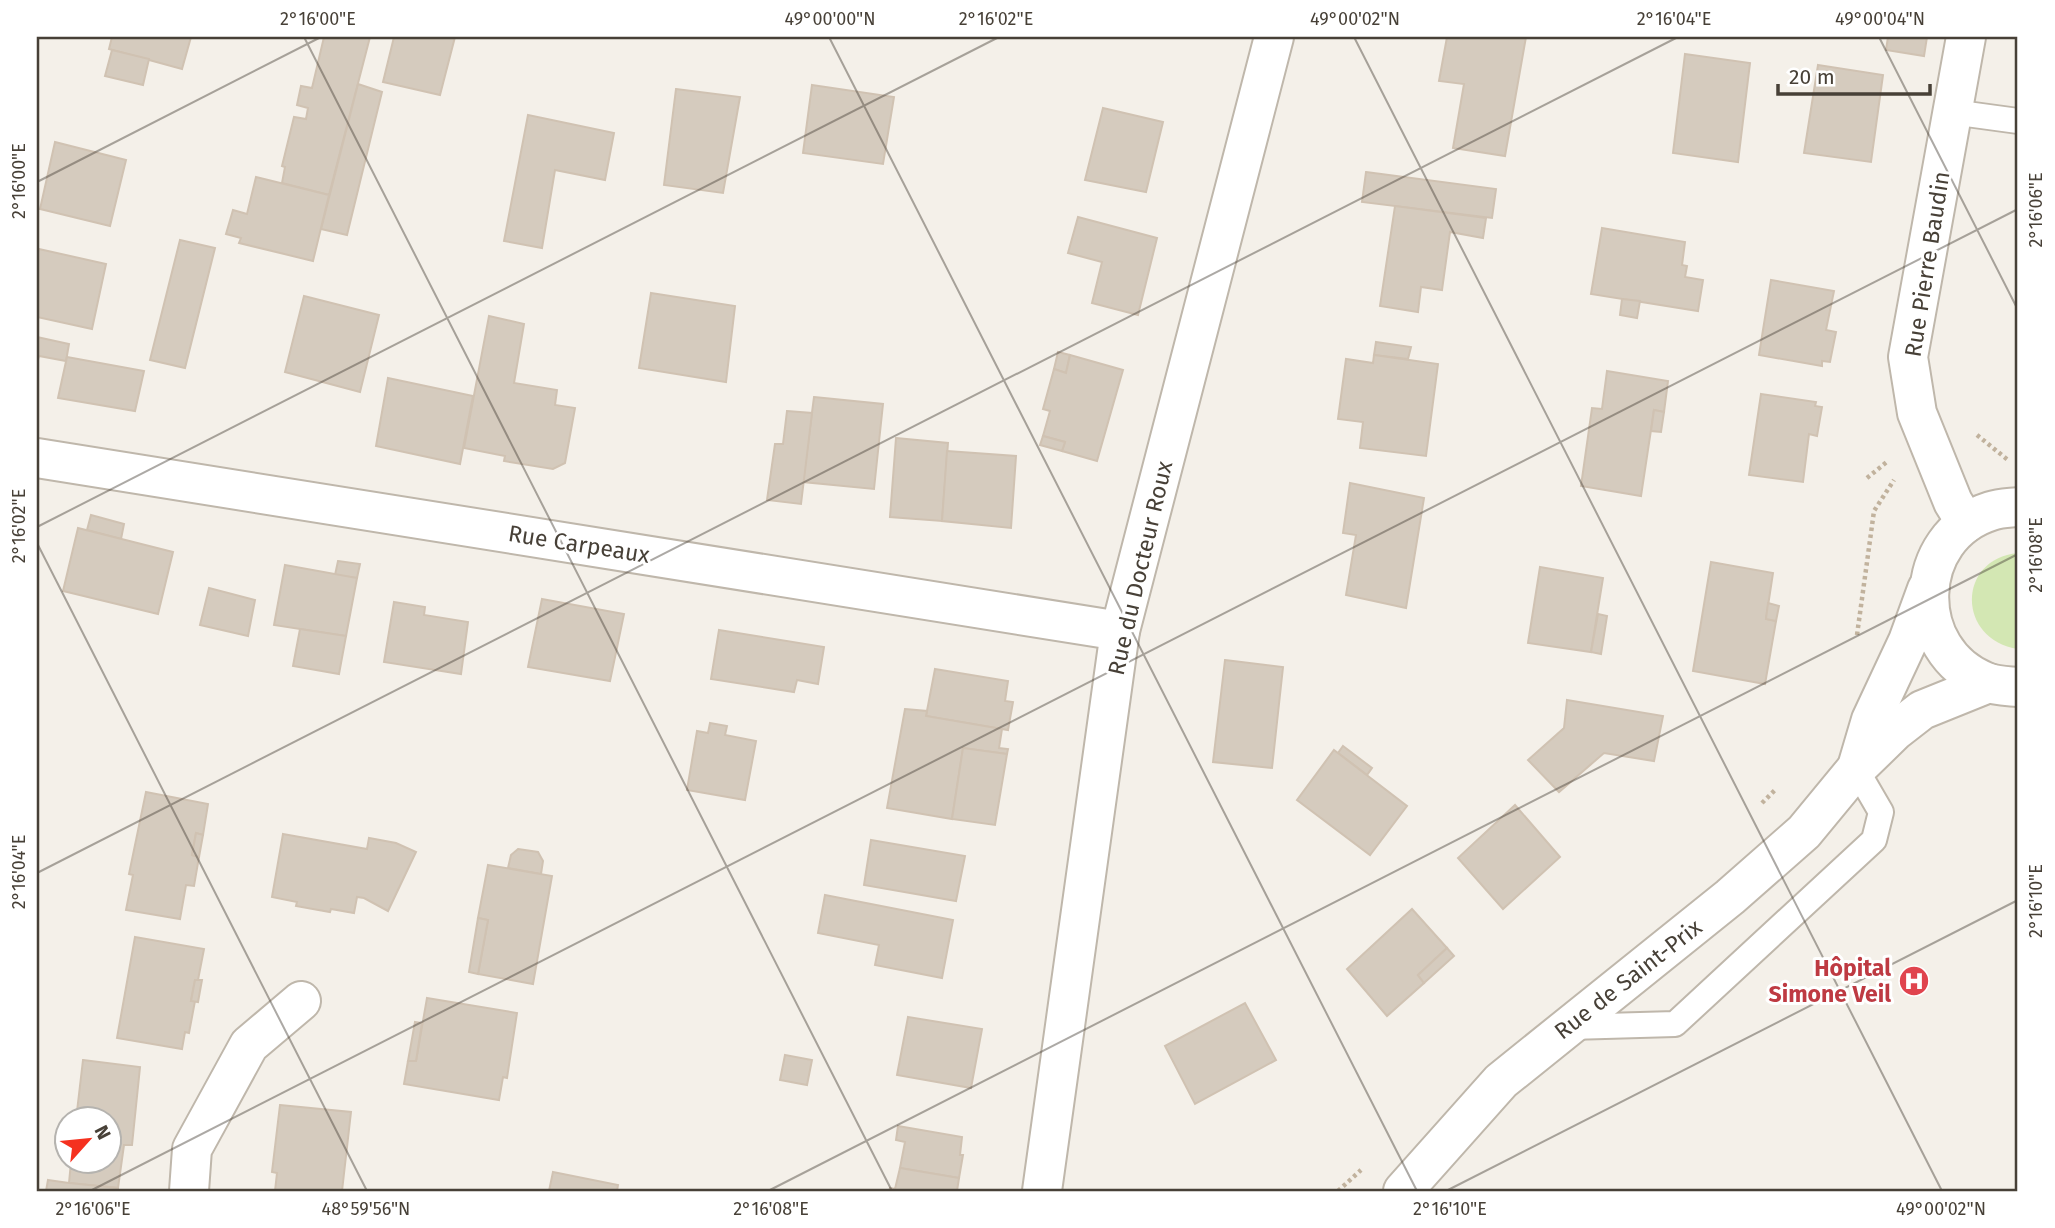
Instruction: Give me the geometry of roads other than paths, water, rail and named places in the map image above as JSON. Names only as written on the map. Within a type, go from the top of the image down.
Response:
[{"type":"street","name":"Rue du Docteur Roux","points":[[1042,1191],[1120,631],[1274,37]]},
{"type":"street","name":"Rue Pierre Baudin","points":[[1966,37],[1908,357],[1917,413],[1953,502],[1966,523]]},
{"type":"street","name":"Rue Carpeaux","points":[[37,458],[1120,631]]},
{"type":"street","points":[[1966,523],[1991,511],[2018,507]]},
{"type":"street","name":"Rue de Saint-Prix","points":[[1856,769],[1871,720],[1908,641],[1936,561],[1948,540],[1966,523]]},
{"type":"street","points":[[1929,584],[1928,606],[1933,627],[1943,647],[1957,664],[1975,677],[2010,687]]},
{"type":"street","name":"Rue de Saint-Prix","points":[[1403,1191],[1501,1080],[1730,897],[1804,832],[1856,769],[1895,731],[1922,710],[2010,687]]},
{"type":"street","points":[[189,1191],[192,1149],[249,1045],[301,1001]]},
{"type":"lane","points":[[1952,111],[2018,121]]},
{"type":"lane","points":[[1570,1027],[1675,1024],[1874,840],[1881,812],[1856,769]]},
{"type":"place","name":"Hôpital Simone Veil","points":[[1914,981]]}]
